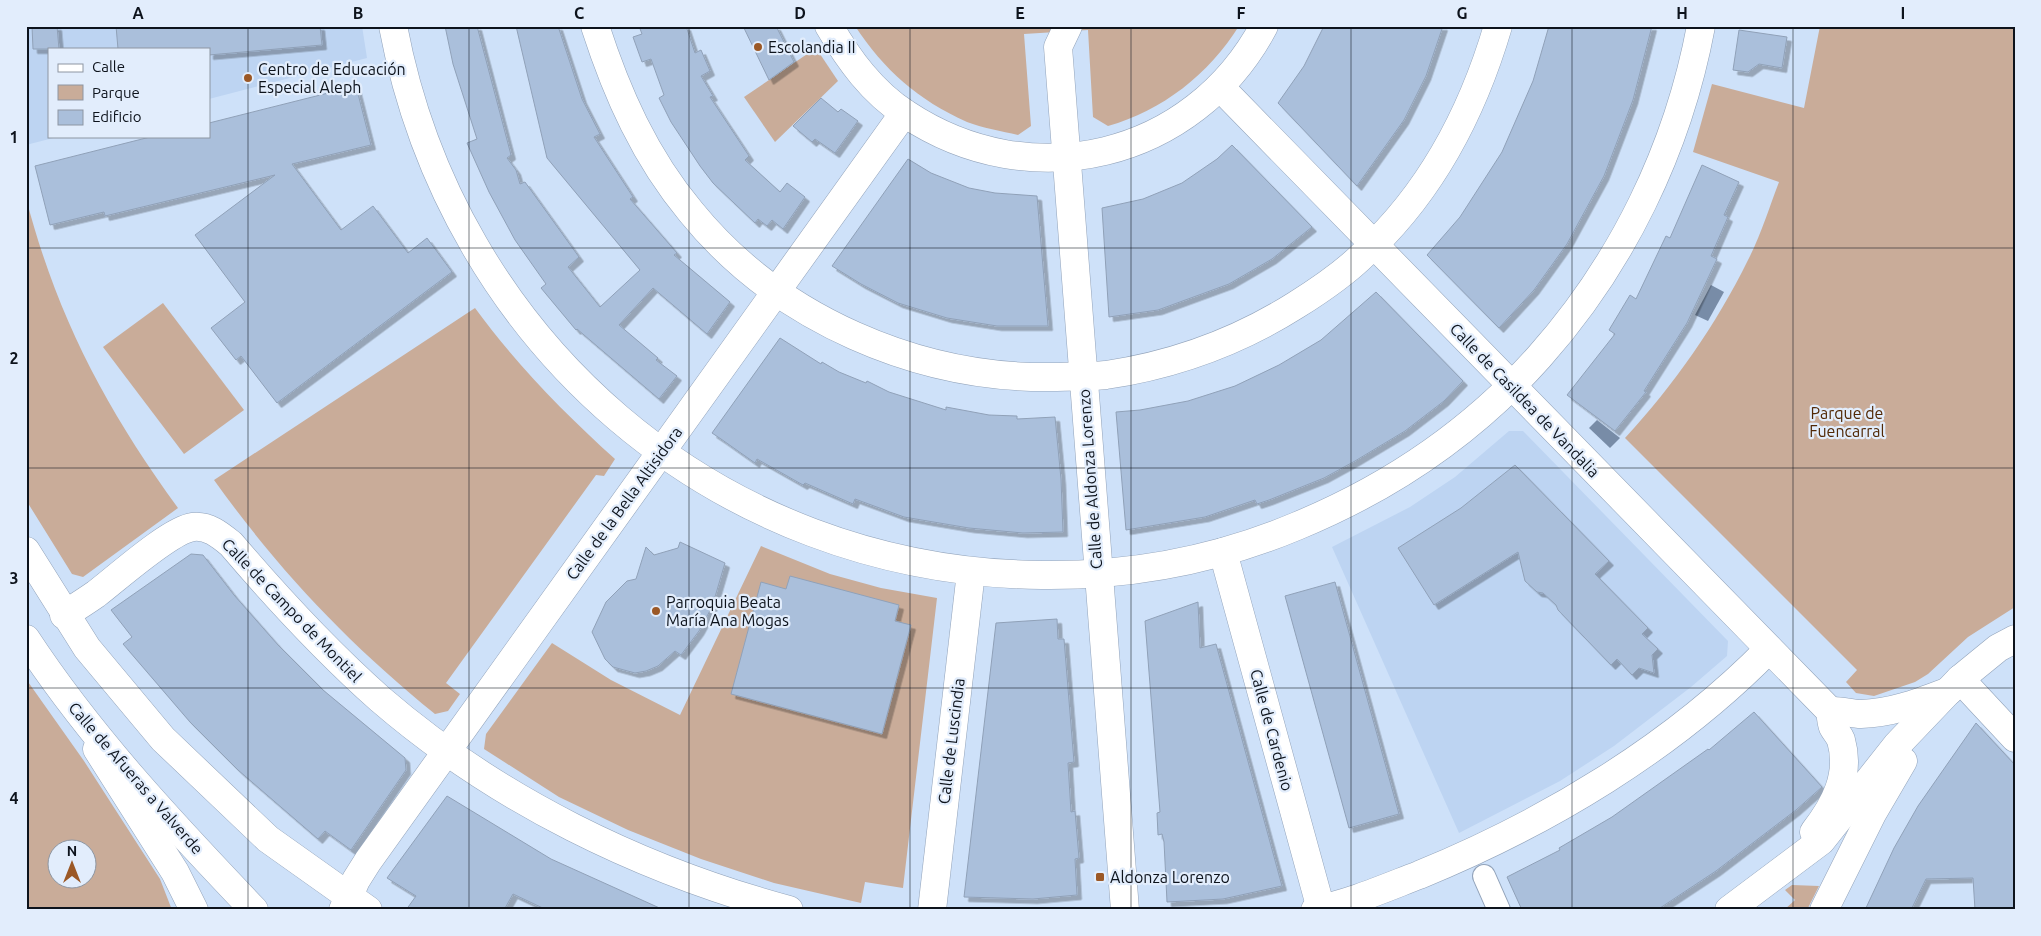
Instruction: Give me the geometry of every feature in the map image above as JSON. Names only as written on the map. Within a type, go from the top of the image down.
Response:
[{"type":"street","points":[[393,26],[400,62],[428,154],[442,185],[481,259],[523,320],[570,374],[660,453],[723,492],[795,526],[895,558],[971,572],[1018,575],[1098,574],[1184,562],[1223,552],[1332,512],[1407,470],[1469,425],[1513,387],[1560,333],[1622,243],[1641,208],[1674,127],[1695,56],[1701,26]]},
{"type":"street","points":[[595,26],[611,76],[626,109],[660,171],[691,213],[723,247],[775,291],[839,328],[918,359],[979,373],[1083,377],[1114,373],[1166,362],[1193,354],[1249,332],[1314,293],[1373,246],[1408,205],[1446,152],[1467,113],[1486,66],[1498,26]]},
{"type":"street","points":[[829,26],[856,68],[878,91],[904,113],[938,134],[980,149],[1016,157],[1066,158],[1105,151],[1132,143],[1164,129],[1221,88],[1255,44],[1264,26]]},
{"type":"street","name":"Calle de Aldonza Lorenzo","points":[[1056,33],[1124,910]]},
{"type":"street","name":"Calle de Casildea de Vandalia","points":[[1221,88],[1373,246],[1830,712],[1833,726],[1840,738],[1844,752],[1844,778],[1835,802],[1794,859]]},
{"type":"street","name":"Calle de la Bella Altisidora","points":[[354,905],[368,861],[904,113]]},
{"type":"street","name":"Calle de Campo de Montiel","points":[[64,615],[94,595],[172,536],[195,527],[207,528],[219,534],[231,544],[296,618],[343,665],[381,700],[447,751],[529,803],[590,836],[677,875],[789,910]]},
{"type":"street","points":[[26,551],[64,615],[117,687],[163,739],[268,839],[354,905]]},
{"type":"street","name":"Calle de Cardenio","points":[[1223,552],[1318,909]]},
{"type":"street","name":"Calle de Luscindia","points":[[932,910],[971,572]]},
{"type":"street","points":[[1729,910],[1794,859],[1821,841],[1897,745],[1955,685],[1998,648],[2015,638]]},
{"type":"street","name":"Calle de Afueras a Valverde","points":[[26,639],[52,678],[119,762],[254,910]]},
{"type":"street","points":[[1318,909],[1372,893],[1473,853],[1535,822],[1606,779],[1668,736],[1749,669],[1769,649]]},
{"type":"street","points":[[52,678],[174,872],[194,910]]},
{"type":"street","points":[[1830,712],[1841,710],[1859,714],[1889,712],[1955,685]]},
{"type":"street","points":[[1955,685],[2015,738]]},
{"type":"street","points":[[1824,910],[1872,814],[1914,743],[1928,713]]},
{"type":"street","points":[[1484,876],[1499,910]]},
{"type":"shaded area","name":"Centro de Educación Especial Aleph","points":[[26,26],[362,26],[367,58],[210,99],[210,48],[48,48],[48,138],[53,138],[26,145]]},
{"type":"shaded area","points":[[1711,285],[1724,292],[1708,321],[1695,315]]},
{"type":"shaded area","points":[[1597,420],[1620,438],[1610,448],[1589,428]]},
{"type":"shaded area","points":[[1509,431],[1523,431],[1728,641],[1727,656],[1691,687],[1614,746],[1560,781],[1459,833],[1332,547],[1410,507],[1455,477]]},
{"type":"green space","points":[[855,26],[1239,26],[1213,60],[1199,75],[1182,88],[1147,111],[1108,126],[1093,117],[1088,30],[1024,34],[1031,126],[1018,135],[967,122],[918,94],[890,70]]},
{"type":"green space","name":"Parque de Fuencarral","points":[[1820,26],[2015,26],[2015,607],[1968,637],[1928,674],[1915,682],[1874,696],[1856,693],[1846,682],[1857,670],[1625,438],[1677,376],[1722,308],[1753,251],[1779,182],[1693,152],[1712,84],[1804,108]]},
{"type":"green space","points":[[816,48],[838,81],[775,142],[744,97]]},
{"type":"green space","points":[[26,198],[38,241],[53,283],[87,360],[106,398],[128,435],[178,508],[83,577],[72,574],[26,500]]},
{"type":"green space","points":[[163,303],[244,410],[184,454],[103,347]]},
{"type":"green space","points":[[475,308],[507,349],[541,387],[615,459],[604,476],[596,475],[446,683],[460,694],[448,711],[435,714],[373,660],[317,605],[264,545],[214,480]]},
{"type":"green space","points":[[761,546],[830,574],[881,588],[937,598],[903,888],[865,882],[861,903],[774,883],[701,859],[628,830],[559,797],[484,749],[486,734],[552,643],[611,680],[680,715]]},
{"type":"green space","points":[[26,679],[84,761],[160,879],[172,910],[26,910]]},
{"type":"green space","points":[[1792,885],[1819,886],[1807,910],[1784,910],[1795,900],[1785,890]]},
{"type":"building","points":[[32,26],[57,26],[59,48],[33,49]]},
{"type":"building","points":[[116,26],[320,26],[322,45],[210,55],[210,48],[118,48]]},
{"type":"building","points":[[445,26],[477,26],[511,155],[507,158],[516,170],[520,184],[525,182],[579,257],[568,267],[600,307],[640,270],[547,158],[516,26],[558,26],[582,99],[600,134],[594,137],[633,197],[630,199],[677,253],[674,255],[730,302],[707,334],[653,288],[619,325],[658,358],[656,360],[677,376],[659,399],[576,330],[541,288],[546,284],[515,240],[489,192],[467,143],[477,139],[453,64]]},
{"type":"building","points":[[639,26],[686,26],[695,53],[701,50],[710,71],[701,76],[713,96],[710,97],[749,156],[745,160],[780,192],[787,183],[805,197],[783,229],[772,220],[767,226],[758,219],[755,223],[713,183],[700,166],[671,122],[659,98],[664,95],[651,59],[642,62],[633,37],[642,34]]},
{"type":"building","points":[[743,26],[776,26],[794,62],[769,80]]},
{"type":"building","points":[[1324,26],[1443,26],[1426,76],[1404,120],[1357,186],[1278,103],[1304,66]]},
{"type":"building","points":[[1549,26],[1652,26],[1633,100],[1604,176],[1567,244],[1534,290],[1499,328],[1427,255],[1460,217],[1502,152],[1533,81]]},
{"type":"building","points":[[1739,30],[1787,37],[1782,68],[1759,64],[1748,72],[1733,70]]},
{"type":"building","points":[[356,86],[371,145],[292,164],[341,230],[373,206],[408,253],[427,238],[452,272],[277,403],[241,356],[236,360],[211,328],[245,302],[195,235],[275,175],[105,216],[104,212],[50,225],[35,166],[146,138],[210,138],[210,123]]},
{"type":"building","points":[[821,98],[838,112],[841,109],[858,121],[835,153],[815,139],[812,142],[793,126]]},
{"type":"building","points":[[1232,145],[1312,227],[1272,259],[1229,284],[1158,310],[1109,317],[1102,208],[1143,199],[1182,183],[1217,159]]},
{"type":"building","points":[[908,159],[931,173],[969,188],[995,193],[1037,196],[1048,326],[997,326],[947,318],[898,303],[861,284],[832,266]]},
{"type":"building","points":[[1702,165],[1739,182],[1724,215],[1728,217],[1711,256],[1717,259],[1687,323],[1644,391],[1646,392],[1615,431],[1567,395],[1615,334],[1609,330],[1630,295],[1636,299],[1666,236],[1670,238]]},
{"type":"building","points":[[1376,292],[1463,381],[1444,401],[1405,431],[1324,478],[1257,504],[1255,500],[1205,517],[1126,530],[1116,412],[1140,410],[1188,401],[1235,386],[1279,365],[1321,340]]},
{"type":"building","points":[[780,338],[821,364],[822,362],[839,372],[866,383],[867,381],[889,392],[946,410],[946,407],[989,415],[1017,416],[1017,419],[1055,417],[1061,479],[1063,532],[1023,533],[969,528],[904,517],[855,499],[853,504],[805,483],[803,485],[757,459],[755,463],[712,433]]},
{"type":"building","points":[[1515,465],[1609,561],[1595,574],[1648,628],[1642,634],[1658,649],[1652,655],[1654,673],[1639,668],[1632,675],[1617,659],[1611,665],[1558,610],[1556,605],[1543,593],[1537,592],[1525,581],[1518,552],[1434,605],[1398,548],[1461,508]]},
{"type":"building","name":"Parroquia Beata María Ana Mogas","points":[[680,542],[725,563],[712,607],[699,631],[681,655],[675,651],[658,666],[635,673],[613,667],[605,659],[592,632],[606,602],[627,581],[636,579],[646,547],[654,555],[678,548]]},
{"type":"building","points":[[191,554],[203,555],[234,595],[278,645],[323,690],[405,758],[406,770],[351,850],[325,831],[318,839],[238,770],[190,722],[123,644],[132,637],[111,610]]},
{"type":"building","points":[[790,576],[899,605],[895,621],[911,625],[882,734],[731,694],[761,582],[786,589]]},
{"type":"building","points":[[1335,582],[1399,814],[1349,828],[1285,596]]},
{"type":"building","points":[[1198,602],[1200,648],[1216,644],[1282,886],[1223,899],[1167,902],[1164,842],[1162,834],[1158,835],[1157,813],[1160,812],[1145,621]]},
{"type":"building","points":[[1057,619],[1058,639],[1064,639],[1074,762],[1068,763],[1071,812],[1075,811],[1079,858],[1075,859],[1077,895],[1033,899],[964,897],[996,623]]},
{"type":"building","points":[[1754,712],[1822,787],[1796,810],[1716,871],[1657,910],[1522,910],[1507,877],[1560,850],[1559,848],[1612,817],[1709,750]]},
{"type":"building","points":[[1976,723],[2015,765],[2015,910],[1975,910],[1973,878],[1926,879],[1911,910],[1865,910],[1894,848],[1918,806]]},
{"type":"building","points":[[447,796],[551,859],[664,910],[547,910],[513,894],[504,910],[406,910],[416,896],[387,878]]},
{"type":"place","name":"Escolandia II","points":[[758,47]]},
{"type":"place","name":"Centro de Educación Especial Aleph","points":[[248,78]]},
{"type":"place","name":"Parroquia Beata María Ana Mogas","points":[[656,611]]},
{"type":"place","name":"Aldonza Lorenzo","points":[[1100,877]]}]
